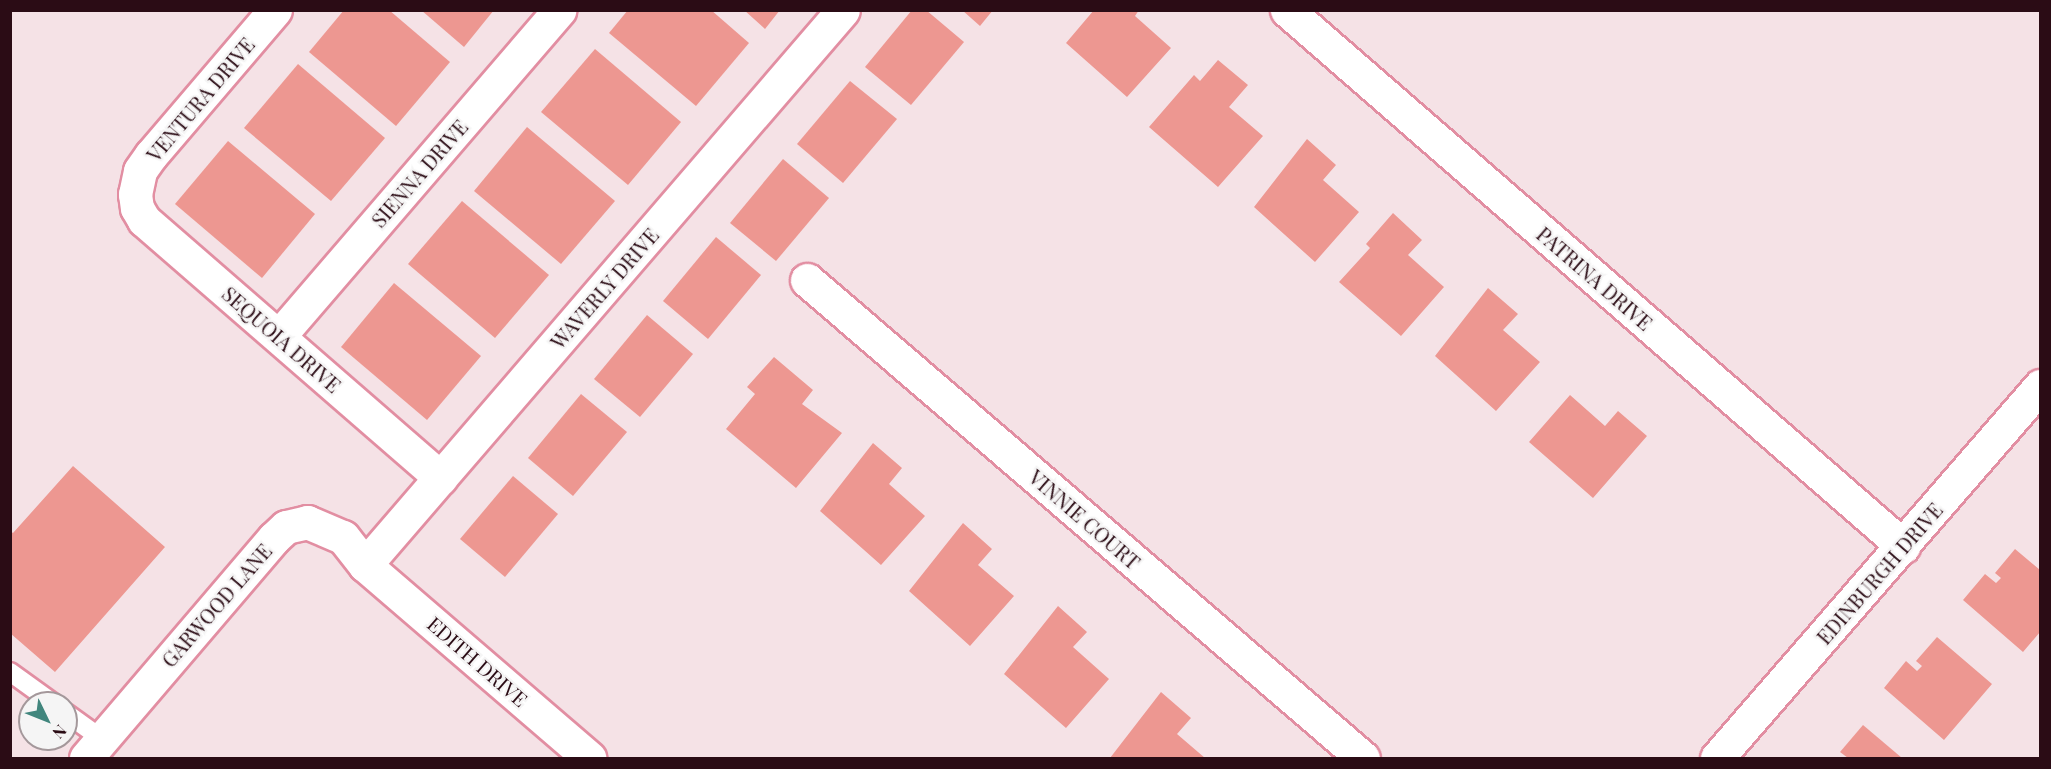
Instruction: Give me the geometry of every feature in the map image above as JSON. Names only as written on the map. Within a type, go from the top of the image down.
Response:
[{"type":"street","name":"VENTURA DRIVE","points":[[135,194],[140,171],[151,154],[275,10]]},
{"type":"street","name":"SIENNA DRIVE","points":[[279,336],[559,10]]},
{"type":"street","name":"WAVERLY DRIVE","points":[[366,565],[843,10]]},
{"type":"street","name":"PATRINA DRIVE","points":[[1287,10],[1903,546]]},
{"type":"street","name":"SEQUOIA DRIVE","points":[[135,194],[144,220],[441,478]]},
{"type":"street","name":"VINNIE COURT","points":[[807,280],[1363,759]]},
{"type":"street","name":"EDINBURGH DRIVE","points":[[1717,759],[2040,386]]},
{"type":"street","name":"GARWOOD LANE","points":[[94,749],[286,527],[307,522],[327,527],[343,537],[366,565]]},
{"type":"street","name":"EDITH DRIVE","points":[[366,565],[589,759]]},
{"type":"lane","points":[[10,672],[36,691]]},
{"type":"lane","points":[[78,728],[94,749]]},
{"type":"building","points":[[344,10],[389,10],[450,62],[396,126],[309,52]]},
{"type":"building","points":[[421,10],[494,10],[464,47]]},
{"type":"building","points":[[628,10],[711,10],[749,43],[696,106],[609,33]]},
{"type":"building","points":[[744,10],[780,10],[765,29]]},
{"type":"building","points":[[912,10],[926,10],[964,42],[911,105],[865,67]]},
{"type":"building","points":[[962,10],[993,10],[980,26]]},
{"type":"building","points":[[1094,10],[1139,10],[1135,16],[1171,48],[1127,97],[1066,43]]},
{"type":"building","points":[[595,49],[681,122],[628,185],[541,112]]},
{"type":"building","points":[[1218,60],[1248,85],[1229,107],[1263,136],[1218,187],[1149,127],[1194,75],[1200,81]]},
{"type":"building","points":[[298,64],[385,138],[331,201],[244,128]]},
{"type":"building","points":[[850,81],[897,119],[843,183],[797,144]]},
{"type":"building","points":[[527,127],[615,201],[561,264],[474,191]]},
{"type":"building","points":[[1307,139],[1336,165],[1323,180],[1359,212],[1315,262],[1254,207]]},
{"type":"building","points":[[228,141],[315,214],[262,278],[175,204]]},
{"type":"building","points":[[783,159],[829,198],[776,261],[730,223]]},
{"type":"building","points":[[462,201],[549,275],[495,338],[408,264]]},
{"type":"building","points":[[1393,213],[1422,240],[1408,255],[1444,287],[1401,336],[1339,282],[1370,248],[1366,244]]},
{"type":"building","points":[[716,237],[761,275],[708,339],[663,301]]},
{"type":"building","points":[[394,283],[481,356],[427,420],[341,347]]},
{"type":"building","points":[[1488,288],[1518,314],[1503,330],[1540,362],[1496,411],[1435,356]]},
{"type":"building","points":[[647,315],[693,354],[640,417],[594,379]]},
{"type":"building","points":[[774,357],[813,390],[802,404],[842,433],[796,488],[726,429],[755,394],[747,387]]},
{"type":"building","points":[[581,394],[627,432],[573,496],[528,458]]},
{"type":"building","points":[[1570,395],[1605,426],[1618,411],[1647,436],[1593,498],[1529,442]]},
{"type":"building","points":[[873,443],[902,468],[889,484],[925,516],[881,565],[820,511]]},
{"type":"building","points":[[73,466],[165,547],[55,672],[10,633],[10,531],[13,533]]},
{"type":"building","points":[[513,476],[558,514],[505,577],[460,539]]},
{"type":"building","points":[[963,523],[992,549],[978,565],[1014,596],[970,646],[909,591]]},
{"type":"building","points":[[2015,549],[2040,570],[2040,632],[2023,652],[1963,600],[1985,574],[1996,583],[2001,578],[1995,573]]},
{"type":"building","points":[[1058,606],[1087,632],[1073,647],[1109,679],[1066,728],[1004,674]]},
{"type":"building","points":[[1937,637],[1992,684],[1944,740],[1884,688],[1906,661],[1917,671],[1922,666],[1916,661]]},
{"type":"building","points":[[1161,692],[1191,718],[1177,734],[1205,758],[1110,758]]},
{"type":"building","points":[[1863,725],[1902,758],[1848,758],[1840,752]]}]
